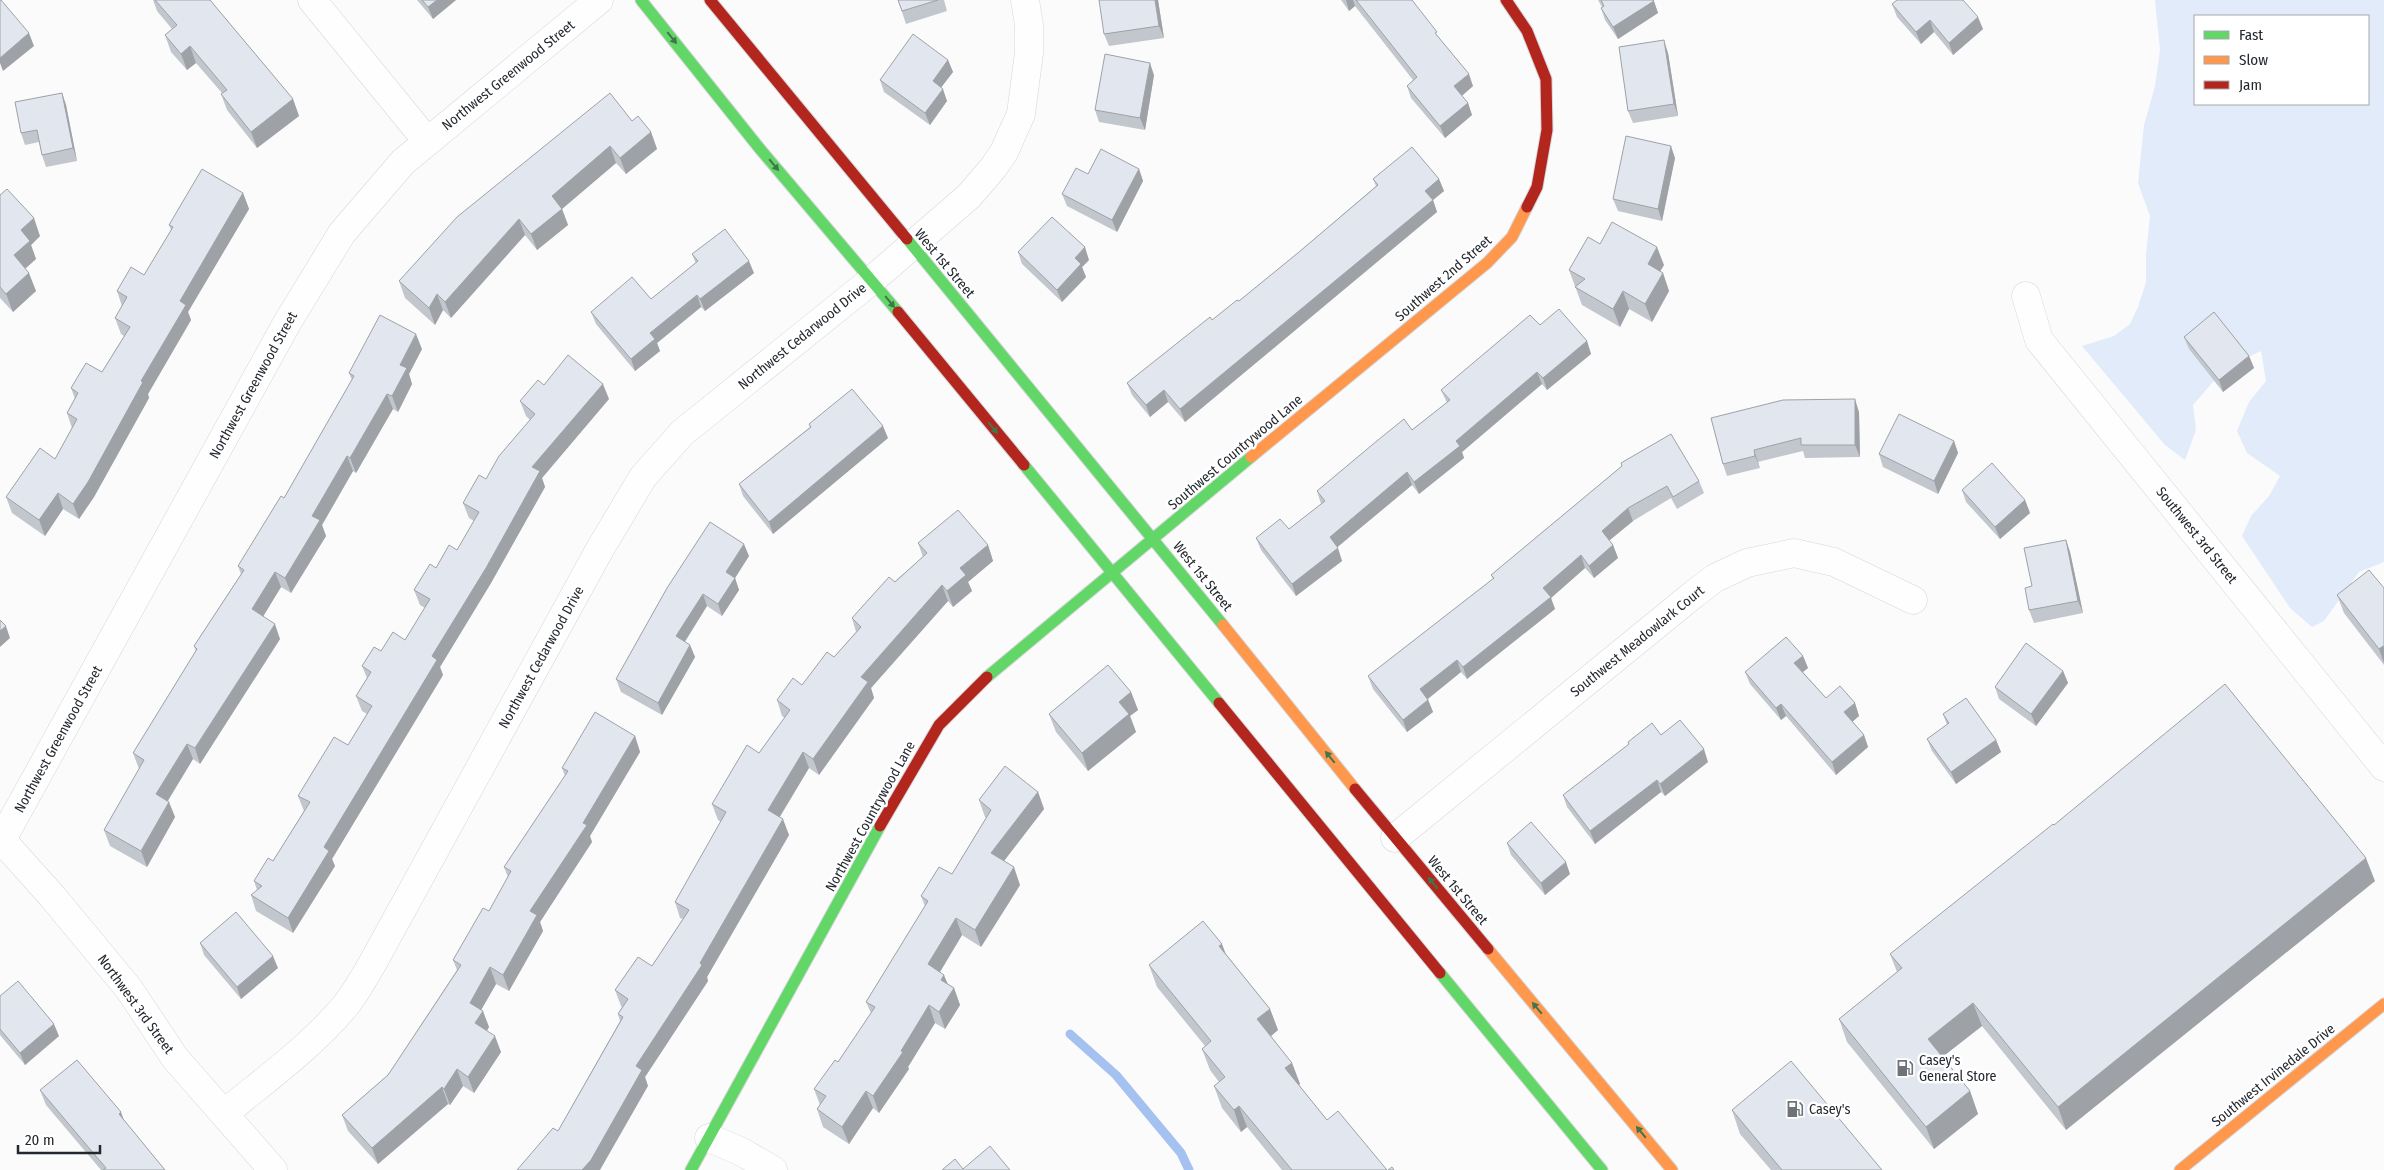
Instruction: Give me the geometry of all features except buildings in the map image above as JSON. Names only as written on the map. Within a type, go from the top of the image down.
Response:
[{"type":"main road","points":[[641,0],[760,149],[872,280],[1602,1170]]},
{"type":"main road","name":"West 1st Street","points":[[710,0],[1153,539],[1395,838],[1672,1170]]},
{"type":"main road","name":"Southwest 2nd Street","points":[[1336,388],[1487,263],[1512,237],[1537,186],[1547,130],[1546,79],[1527,31],[1506,0]]},
{"type":"main road","name":"Southwest Countrywood Lane","points":[[1153,539],[1336,388]]},
{"type":"main road","name":"Northwest Countrywood Lane","points":[[691,1170],[908,776],[939,725],[998,666],[1153,539]]},
{"type":"main road","name":"Southwest Irvinedale Drive","points":[[2180,1170],[2384,1004]]},
{"type":"street","points":[[312,0],[427,141]]},
{"type":"street","name":"Northwest Greenwood Street","points":[[0,841],[314,277],[342,233],[403,162],[599,0]]},
{"type":"street","name":"Northwest Cedarwood Drive","points":[[225,1113],[293,1058],[347,1004],[371,966],[600,549],[643,477],[682,433],[872,280],[910,245],[969,196],[993,168],[1012,136],[1021,114],[1029,53],[1030,25],[1025,0]]},
{"type":"street","name":"Southwest 3rd Street","points":[[2026,296],[2039,340],[2384,767]]},
{"type":"street","name":"Southwest Meadowlark Court","points":[[1395,838],[1694,594],[1715,578],[1747,563],[1794,552],[1834,562],[1913,600]]},
{"type":"street","name":"Northwest 3rd Street","points":[[0,841],[52,896],[129,990],[175,1058],[273,1170]]},
{"type":"street","points":[[710,1138],[740,1151],[773,1170]]},
{"type":"shaded area","points":[[2155,0],[2384,0],[2384,562],[2359,572],[2324,621],[2312,627],[2290,608],[2242,536],[2251,516],[2269,496],[2280,476],[2247,453],[2237,431],[2249,402],[2266,381],[2261,351],[2225,368],[2193,405],[2196,430],[2185,460],[2165,445],[2082,346],[2114,336],[2130,324],[2146,282],[2146,254],[2150,216],[2138,183],[2144,125],[2155,86],[2160,50]]},
{"type":"waterway","points":[[1070,1034],[1116,1075],[1181,1153],[1189,1170]]},
{"type":"traffic: fast","points":[[641,0],[760,149],[898,312]]},
{"type":"traffic: fast","points":[[907,239],[1223,625]]},
{"type":"traffic: fast","points":[[987,677],[1251,457]]},
{"type":"traffic: fast","points":[[1024,465],[1219,703]]},
{"type":"traffic: fast","points":[[691,1170],[880,826]]},
{"type":"traffic: fast","points":[[1440,973],[1602,1170]]},
{"type":"traffic: slow","points":[[1251,457],[1487,263],[1512,237],[1527,207]]},
{"type":"traffic: slow","points":[[1223,625],[1355,789]]},
{"type":"traffic: slow","points":[[1488,949],[1672,1170]]},
{"type":"traffic: slow","points":[[2180,1170],[2384,1004]]},
{"type":"traffic: jam","points":[[710,0],[907,239]]},
{"type":"traffic: jam","points":[[1506,0],[1527,31],[1546,79],[1547,130],[1537,187],[1527,207]]},
{"type":"traffic: jam","points":[[898,312],[1024,465]]},
{"type":"traffic: jam","points":[[880,826],[939,725],[987,677]]},
{"type":"traffic: jam","points":[[1219,703],[1440,973]]},
{"type":"traffic: jam","points":[[1355,789],[1488,949]]},
{"type":"place","name":"Casey's General Store","points":[[1905,1068]]},
{"type":"place","name":"Casey's","points":[[1795,1109]]}]
